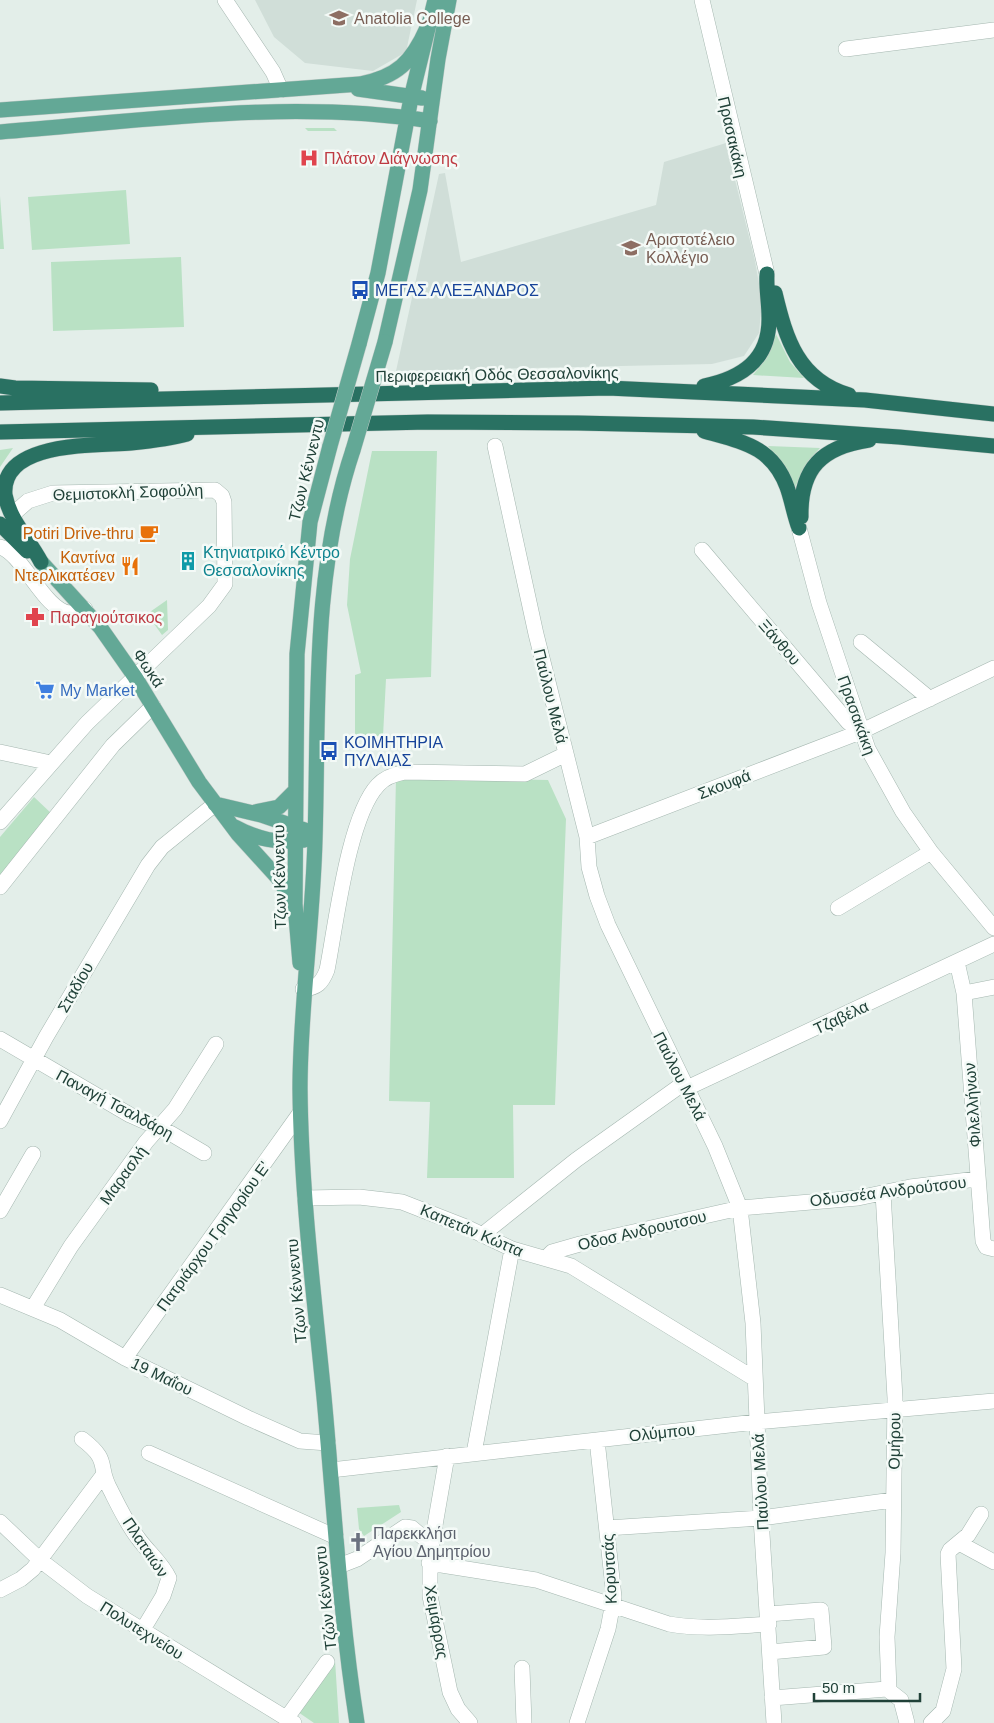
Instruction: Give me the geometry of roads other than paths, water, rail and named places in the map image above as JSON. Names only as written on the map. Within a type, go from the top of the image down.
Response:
[{"type":"highway","points":[[679,390],[709,385],[732,377],[746,369],[759,356],[768,334],[766,274]]},
{"type":"highway","points":[[766,274],[773,286],[789,342],[804,368],[841,393],[865,400]]},
{"type":"highway","points":[[0,386],[188,391],[248,396]]},
{"type":"highway","name":"Περιφερειακή Οδός Θεσσαλονίκης","points":[[0,403],[562,388],[679,390],[865,400],[994,414]]},
{"type":"highway","points":[[0,432],[491,422],[683,426],[899,437],[994,446]]},
{"type":"highway","points":[[683,426],[748,444],[765,454],[784,480],[799,528]]},
{"type":"highway","points":[[41,562],[30,554],[6,519],[5,491],[8,475],[15,466],[35,454],[59,448],[157,440],[218,427]]},
{"type":"highway","points":[[799,528],[804,485],[810,471],[821,457],[831,451],[859,442],[899,437]]},
{"type":"main road","name":"Τζων Κέννεντυ","points":[[303,989],[295,904],[297,654],[310,522],[378,273],[411,98],[435,0]]},
{"type":"main road","name":"Τζων Κέννεντυ","points":[[331,1470],[305,1198],[300,1114],[303,989],[313,900],[324,594],[336,510],[385,342],[420,190],[449,0]]},
{"type":"main road","points":[[0,110],[328,88],[367,83],[398,70],[413,56],[427,28]]},
{"type":"main road","points":[[328,88],[374,90],[411,98],[433,99]]},
{"type":"main road","points":[[0,132],[283,110],[346,111],[430,121]]},
{"type":"main road","name":"Φωκά","points":[[41,562],[85,609],[135,678],[215,804],[278,878],[295,904]]},
{"type":"main road","points":[[248,812],[261,812],[279,807],[296,790]]},
{"type":"main road","points":[[215,804],[248,812],[295,834]]},
{"type":"main road","points":[[231,825],[267,840],[295,834],[315,836]]},
{"type":"main road","name":"Τζών Κέννεντυ","points":[[331,1470],[336,1537],[357,1723]]},
{"type":"street","points":[[225,0],[272,72],[281,90]]},
{"type":"street","name":"Πρασακάκη","points":[[702,0],[766,274]]},
{"type":"street","points":[[846,49],[994,30]]},
{"type":"street","name":"Παύλου Μελά","points":[[495,446],[536,634],[587,837],[590,867],[608,925],[715,1146],[740,1208],[751,1301],[761,1518],[769,1619],[774,1723]]},
{"type":"street","name":"Θεμιστοκλή Σοφούλη","points":[[0,822],[87,723],[209,606],[223,589],[224,502],[222,496],[215,490],[53,493],[28,501],[6,519]]},
{"type":"street","name":"Πρασακάκη","points":[[799,528],[810,575],[860,732],[889,789],[931,852],[994,928]]},
{"type":"street","points":[[0,548],[10,553],[60,610],[71,614],[85,609]]},
{"type":"street","name":"Ξάνθου","points":[[702,550],[848,722],[860,732]]},
{"type":"street","points":[[861,642],[930,699]]},
{"type":"street","name":"Σκουφά","points":[[587,837],[860,732],[994,668]]},
{"type":"street","points":[[0,887],[114,745],[153,706]]},
{"type":"street","points":[[0,752],[51,763]]},
{"type":"street","points":[[303,989],[317,986],[323,980],[327,970],[343,884],[356,830],[366,804],[379,784],[394,774],[405,772],[525,774],[566,754]]},
{"type":"street","name":"Σταδίου","points":[[0,1121],[33,1060],[154,856],[162,847],[215,804]]},
{"type":"street","points":[[838,908],[931,852]]},
{"type":"street","name":"Τζαβέλα","points":[[482,1235],[576,1160],[685,1086],[994,944]]},
{"type":"street","name":"Φιλελλήνων","points":[[957,962],[964,992],[983,1241],[990,1248]]},
{"type":"street","points":[[964,992],[994,987]]},
{"type":"street","name":"Παναγή Τσαλδάρη","points":[[0,1039],[130,1116],[159,1127],[204,1153]]},
{"type":"street","name":"Μαρασλή","points":[[33,1308],[71,1246],[181,1100],[216,1044]]},
{"type":"street","name":"Πατριάρχου Γρηγορίου Ε'","points":[[125,1358],[300,1114]]},
{"type":"street","points":[[0,1211],[34,1154]]},
{"type":"street","name":"Οδυσσέα Ανδρούτσου","points":[[740,1208],[858,1198],[910,1187],[977,1179]]},
{"type":"street","name":"Ομήρου","points":[[883,1193],[894,1410],[887,1664],[889,1690]]},
{"type":"street","name":"Καπετάν Κώττα","points":[[305,1198],[365,1197],[402,1202],[512,1249],[571,1266],[592,1277],[755,1379]]},
{"type":"street","name":"Οδοσ Ανδρουτσου","points":[[546,1258],[552,1252],[580,1244],[740,1208]]},
{"type":"street","points":[[474,1453],[512,1249]]},
{"type":"street","name":"19 Μαΐου","points":[[0,1295],[68,1324],[125,1358],[289,1436],[310,1443],[328,1443]]},
{"type":"street","name":"Ολύμπου","points":[[331,1470],[756,1422],[994,1401]]},
{"type":"street","points":[[0,1590],[24,1578],[40,1560],[104,1468],[99,1453],[82,1440]]},
{"type":"street","name":"Κορυτσάς","points":[[577,1723],[608,1629],[613,1604],[597,1440]]},
{"type":"street","points":[[149,1453],[336,1537]]},
{"type":"street","name":"Χειμάρρας","points":[[447,1456],[429,1563],[430,1596],[448,1683],[456,1706],[470,1723]]},
{"type":"street","name":"Πλαταιών","points":[[104,1468],[109,1489],[132,1529],[156,1557],[169,1578],[163,1596],[142,1631]]},
{"type":"street","points":[[607,1528],[761,1518],[893,1500]]},
{"type":"street","points":[[931,1723],[943,1710],[953,1675],[954,1651],[948,1561],[950,1550],[968,1535],[981,1514]]},
{"type":"street","name":"Πολυτεχνείου","points":[[0,1522],[40,1560],[70,1584],[142,1631],[292,1722]]},
{"type":"street","points":[[339,1566],[364,1554],[405,1527],[412,1528],[432,1545]]},
{"type":"street","points":[[959,1543],[994,1562]]},
{"type":"street","points":[[429,1563],[526,1578],[613,1604],[669,1624],[685,1626],[710,1628],[821,1610],[824,1647],[770,1652]]},
{"type":"street","points":[[292,1722],[327,1662]]},
{"type":"street","points":[[522,1668],[524,1723]]},
{"type":"street","points":[[772,1698],[877,1688],[889,1690],[901,1700],[907,1723]]},
{"type":"place","name":"Anatolia College","points":[[339,18]]},
{"type":"place","name":"Πλάτον Διάγνωσης","points":[[309,158]]},
{"type":"place","name":"Αριστοτέλειο Κολλέγιο","points":[[631,248]]},
{"type":"place","name":"ΜΕΓΑΣ ΑΛΕΞΑΝΔΡΟΣ","points":[[360,290]]},
{"type":"place","name":"Potiri Drive-thru","points":[[149,533]]},
{"type":"place","name":"Κτηνιατρικό Κέντρο Θεσσαλονίκης","points":[[188,561]]},
{"type":"place","name":"Καντίνα Ντερλικατέσεν","points":[[130,566]]},
{"type":"place","name":"Παραγιούτσικος","points":[[35,617]]},
{"type":"place","name":"My Market","points":[[45,690]]},
{"type":"place","name":"ΚΟΙΜΗΤΗΡΙΑ ΠΥΛΑΙΑΣ","points":[[329,751]]},
{"type":"place","name":"Παρεκκλήσι Αγίου Δημητρίου","points":[[358,1542]]}]
